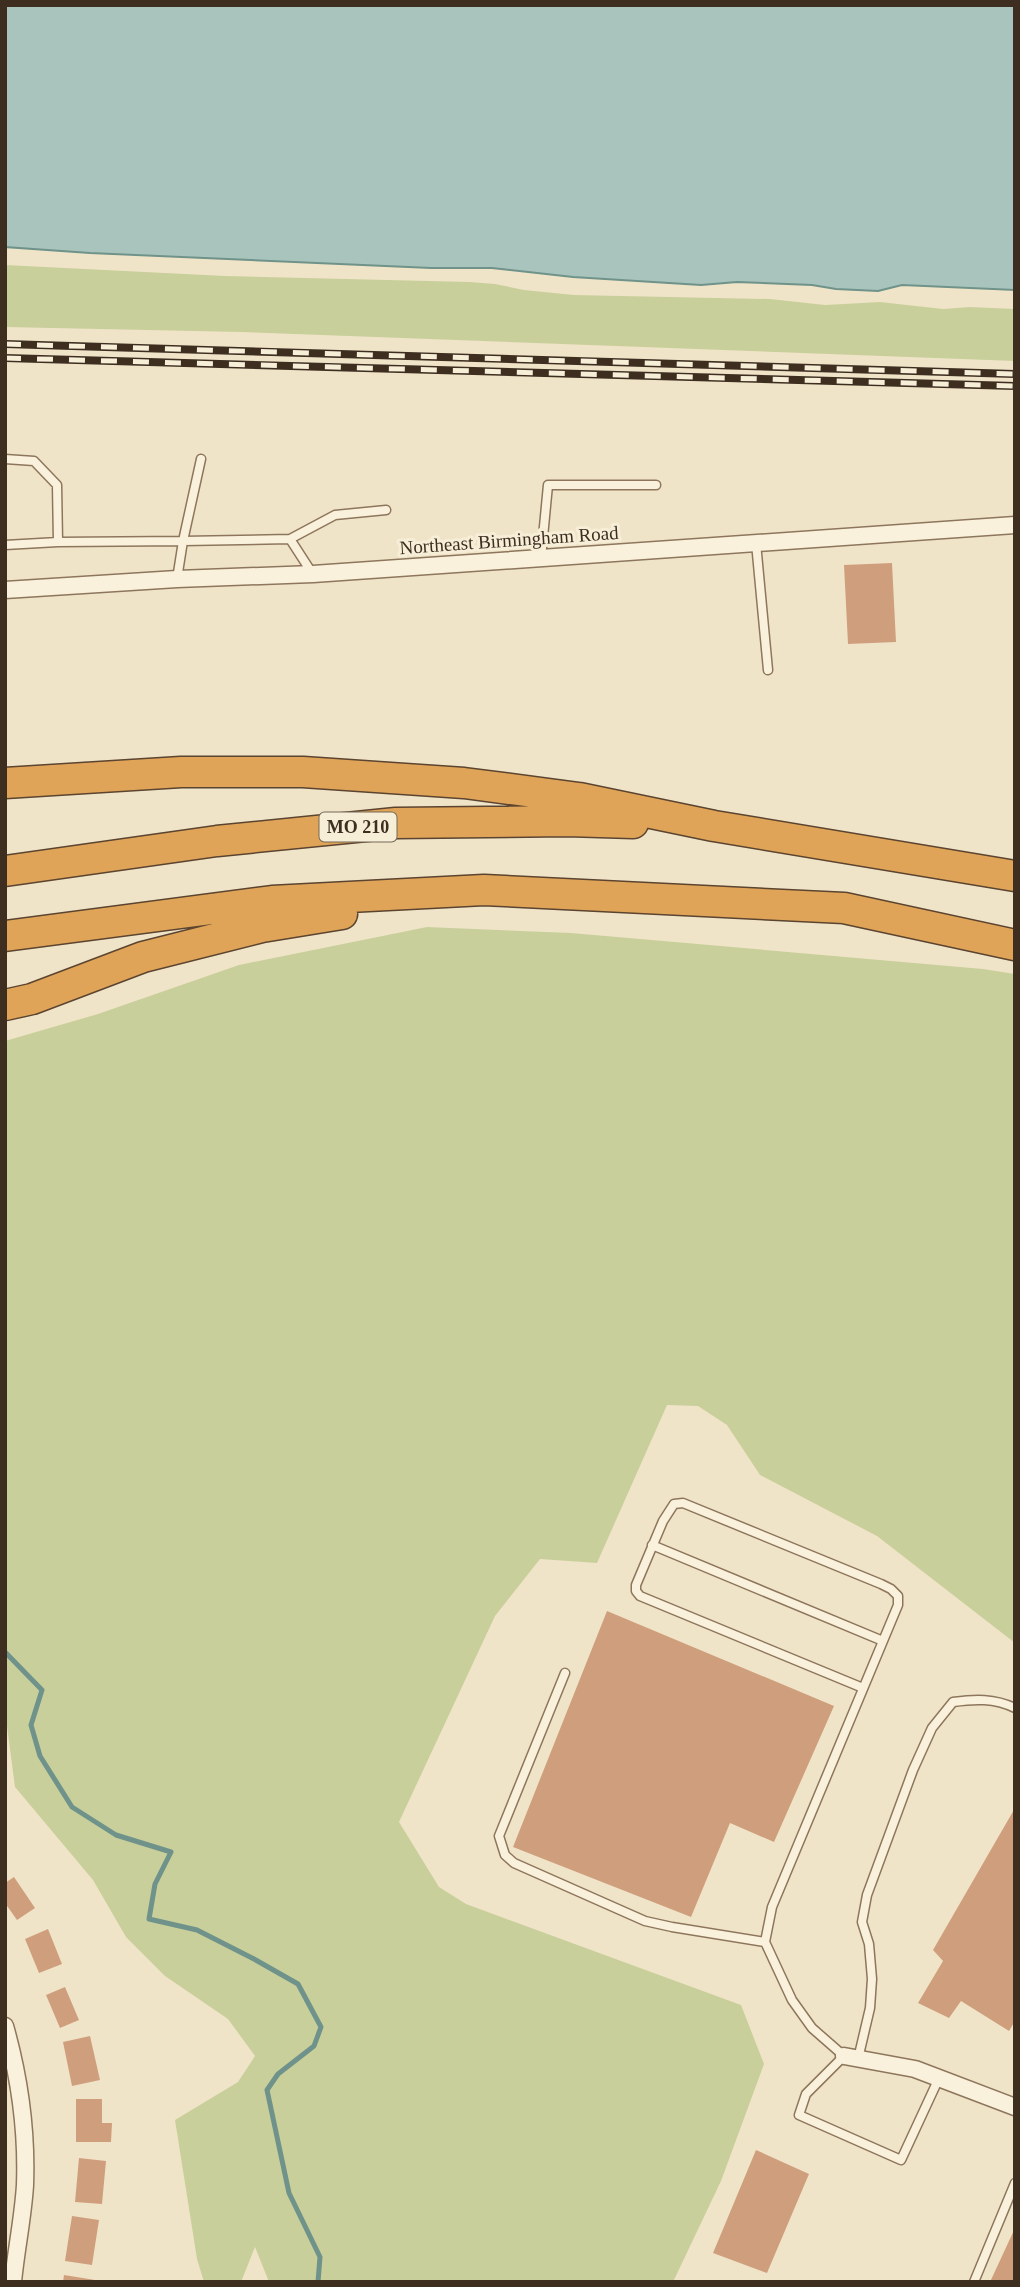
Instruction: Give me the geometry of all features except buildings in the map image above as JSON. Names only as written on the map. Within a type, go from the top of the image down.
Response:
[{"type":"highway","points":[[5,783],[181,772],[303,772],[383,776],[579,798],[714,826]]},
{"type":"highway","name":"MO 210","points":[[5,871],[217,841],[396,823],[567,821],[714,826],[1015,876]]},
{"type":"highway","points":[[5,936],[272,901],[484,890],[845,908],[1015,945]]},
{"type":"highway","points":[[5,1005],[32,999],[143,957],[262,927],[484,890]]},
{"type":"street","name":"Northeast Birmingham Road","points":[[5,590],[313,574],[1015,525]]},
{"type":"street","points":[[5,2026],[16,2068],[26,2143],[25,2189],[13,2282]]},
{"type":"street","points":[[851,2058],[915,2069],[1015,2107]]},
{"type":"lane","points":[[5,459],[34,461],[57,485],[58,542]]},
{"type":"lane","points":[[177,579],[201,459]]},
{"type":"lane","points":[[541,558],[548,485],[656,485]]},
{"type":"lane","points":[[5,545],[290,539],[335,515],[386,510]]},
{"type":"lane","points":[[290,539],[313,574]]},
{"type":"lane","points":[[756,543],[768,670]]},
{"type":"lane","points":[[851,2058],[812,2028],[776,1969],[765,1942],[772,1907],[898,1605],[898,1596],[881,1584],[683,1503],[674,1504],[663,1521],[636,1585],[640,1596],[863,1688]]},
{"type":"lane","points":[[652,1545],[883,1641]]},
{"type":"lane","points":[[565,1673],[499,1836],[505,1855],[514,1863],[645,1921],[765,1942]]},
{"type":"lane","points":[[939,2078],[901,2160],[799,2115],[806,2094],[851,2058],[870,2008],[872,1979],[869,1944],[862,1922],[867,1895],[913,1770],[932,1728],[953,1702],[979,1698],[1005,1703],[1015,1708]]},
{"type":"lane","points":[[974,2282],[1015,2183]]},
{"type":"green space","points":[[5,265],[225,276],[470,282],[574,295],[770,299],[825,305],[880,302],[943,309],[1015,309],[1015,361],[241,332],[5,327]]},
{"type":"green space","points":[[427,927],[571,933],[1015,974],[1015,1643],[877,1536],[760,1475],[727,1425],[698,1406],[667,1405],[597,1563],[540,1559],[495,1616],[399,1822],[439,1887],[466,1904],[741,2005],[764,2064],[721,2181],[673,2282],[269,2282],[255,2247],[241,2282],[204,2282],[197,2259],[175,2120],[238,2082],[255,2056],[228,2019],[165,1976],[126,1937],[93,1880],[15,1787],[5,1711],[5,1041],[98,1014],[239,965]]},
{"type":"water","points":[[5,5],[1015,5],[1015,290],[902,285],[878,291],[737,282],[701,285],[573,277],[492,268],[431,268],[5,247]]},
{"type":"waterway","points":[[5,1652],[42,1690],[31,1725],[40,1756],[72,1807],[116,1835],[171,1852],[155,1884],[149,1919],[197,1930],[298,1984],[321,2027],[314,2046],[278,2074],[267,2090],[289,2193],[320,2257],[318,2282]]},
{"type":"railway","points":[[5,344],[1015,374]]},
{"type":"railway","points":[[5,358],[1015,386]]}]
